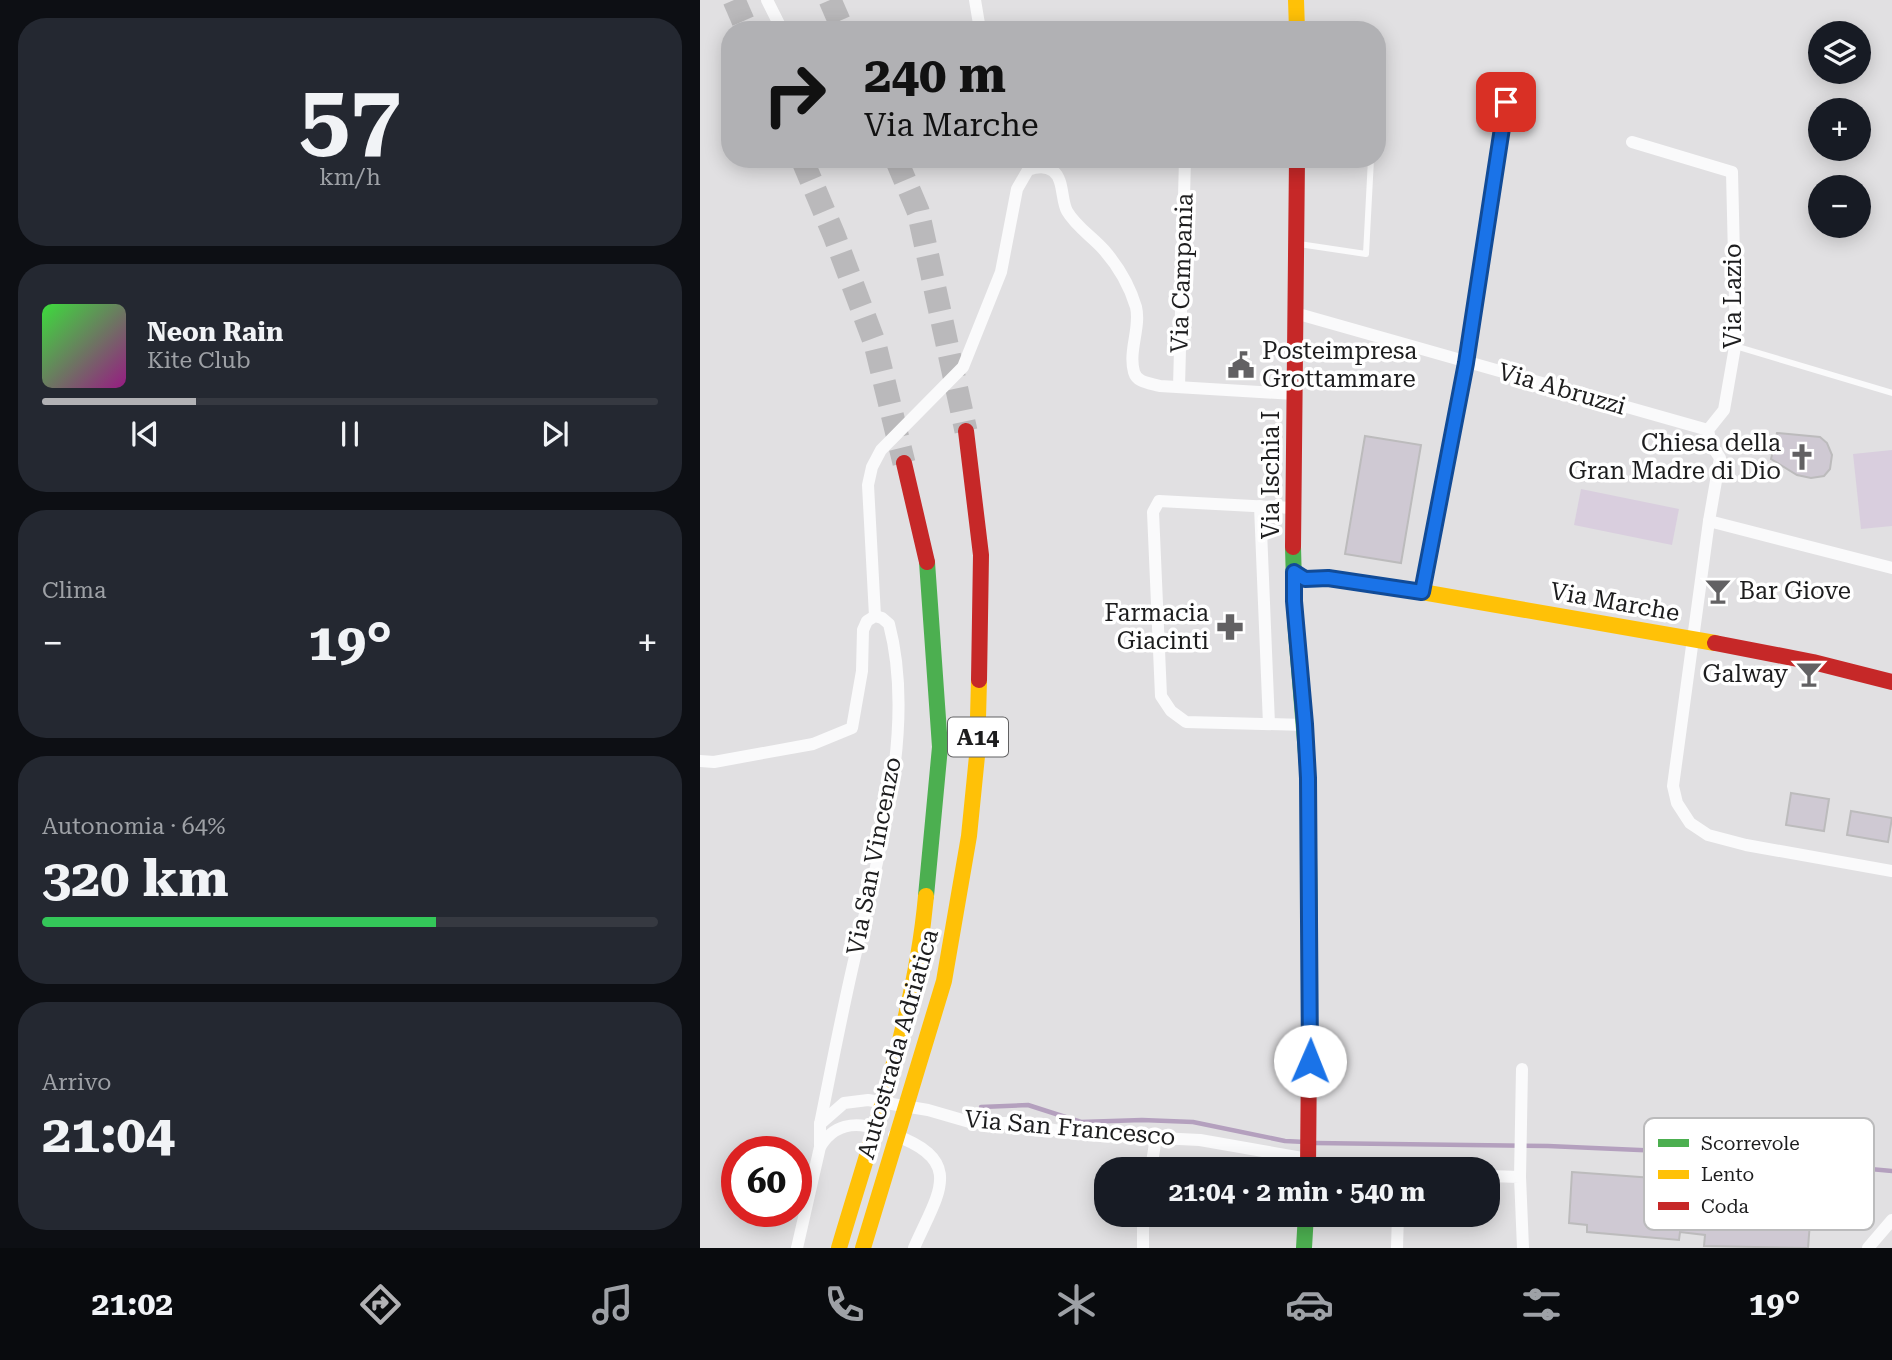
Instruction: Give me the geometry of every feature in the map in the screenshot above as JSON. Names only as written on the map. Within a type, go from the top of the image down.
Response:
[{"type":"main road","points":[[1296,0],[1297,21]]},
{"type":"main road","name":"Via Ischia I","points":[[1297,168],[1292,508],[1294,601],[1305,724],[1310,961],[1308,1157]]},
{"type":"main road","name":"Autostrada Adriatica","points":[[863,1248],[944,981],[969,836],[977,756],[981,555],[966,431]]},
{"type":"main road","name":"Autostrada Adriatica","points":[[839,1248],[903,1032],[917,970],[940,747],[926,554],[904,463]]},
{"type":"main road","name":"Via Marche","points":[[1294,572],[1305,579],[1328,578],[1422,592],[1694,639],[1813,662],[1892,682]]},
{"type":"main road","points":[[1304,1248],[1305,1227]]},
{"type":"street","points":[[767,0],[778,21]]},
{"type":"street","points":[[975,0],[978,21]]},
{"type":"street","points":[[1422,592],[1466,363],[1506,102]]},
{"type":"street","name":"Via Lazio","points":[[1632,142],[1732,172],[1735,346],[1724,410],[1708,430]]},
{"type":"street","points":[[700,761],[714,762],[813,744],[852,728],[862,671],[863,630],[867,621],[875,616],[868,485],[872,467],[881,450],[963,367],[1001,272],[1017,189],[1021,179],[1033,168]]},
{"type":"street","points":[[1044,168],[1051,169],[1058,175],[1067,211],[1104,251],[1132,295],[1137,311],[1132,359],[1134,374],[1140,381],[1179,387],[1294,394]]},
{"type":"street","name":"Via Campania","points":[[1179,387],[1185,168]]},
{"type":"street","name":"Via Abruzzi","points":[[1295,313],[1708,430]]},
{"type":"street","points":[[1708,430],[1711,444],[1720,457],[1673,786],[1677,803],[1690,823],[1708,835],[1732,842],[1892,871]]},
{"type":"street","points":[[1292,508],[1159,501],[1153,512],[1153,525],[1161,696],[1171,711],[1186,722],[1305,724]]},
{"type":"street","points":[[1259,506],[1269,724]]},
{"type":"street","points":[[1709,521],[1892,568]]},
{"type":"street","name":"Via San Vincenzo","points":[[820,1124],[892,787],[900,684],[889,624],[883,618],[875,616]]},
{"type":"street","points":[[1522,1069],[1520,1177],[1523,1248]]},
{"type":"street","name":"Via San Francesco","points":[[820,1124],[844,1103],[863,1100],[928,1110],[973,1123],[1014,1123],[1077,1134],[1200,1140],[1292,1157]]},
{"type":"street","points":[[797,1248],[820,1147],[820,1124]]},
{"type":"street","points":[[820,1147],[826,1137],[840,1128],[860,1125],[874,1127],[911,1141],[934,1158],[940,1171],[939,1188],[915,1248]]},
{"type":"street","points":[[1153,1157],[1156,1136]]},
{"type":"street","points":[[1500,1176],[1520,1177]]},
{"type":"street","points":[[1868,1248],[1892,1220]]},
{"type":"street","points":[[1143,1227],[1143,1248]]},
{"type":"street","points":[[1397,1248],[1398,1227]]},
{"type":"lane","points":[[1295,243],[1366,254],[1371,168]]},
{"type":"lane","points":[[1735,346],[1892,393]]},
{"type":"shaded area","points":[[1892,450],[1892,526],[1861,529],[1853,454]]},
{"type":"shaded area","points":[[1581,489],[1679,509],[1672,545],[1574,525]]},
{"type":"building","name":"Chiesa della Gran Madre di Dio","points":[[1777,433],[1820,437],[1827,443],[1832,455],[1830,469],[1824,476],[1811,478],[1797,475],[1771,459]]},
{"type":"building","points":[[1365,436],[1421,445],[1401,563],[1345,554]]},
{"type":"building","points":[[1791,793],[1829,799],[1824,831],[1786,825]]},
{"type":"building","points":[[1851,811],[1892,818],[1888,842],[1847,835]]},
{"type":"building","points":[[1572,1172],[1644,1177],[1644,1230],[1809,1230],[1808,1248],[1704,1246],[1705,1235],[1680,1232],[1679,1240],[1587,1232],[1587,1225],[1569,1223]]},
{"type":"waterway","points":[[981,1107],[1028,1105],[1081,1122],[1193,1122],[1285,1141],[1305,1142]]},
{"type":"waterway","points":[[1314,1143],[1548,1146],[1644,1150]]},
{"type":"waterway","points":[[1874,1169],[1892,1171]]},
{"type":"tunnel","points":[[734,0],[743,21]]},
{"type":"tunnel","points":[[830,0],[839,21]]},
{"type":"tunnel","points":[[806,168],[875,344],[904,463]]},
{"type":"tunnel","points":[[900,168],[918,211],[966,431]]},
{"type":"traffic: fast","points":[[1293,547],[1295,620],[1308,778],[1310,936]]},
{"type":"traffic: fast","points":[[926,896],[940,747],[927,562]]},
{"type":"traffic: fast","points":[[1304,1248],[1305,1227]]},
{"type":"traffic: slow","points":[[1296,0],[1297,21]]},
{"type":"traffic: slow","points":[[1294,572],[1305,579],[1328,578],[1422,592],[1715,643]]},
{"type":"traffic: slow","points":[[863,1248],[944,981],[969,836],[977,756],[979,680]]},
{"type":"traffic: slow","points":[[839,1248],[903,1030],[913,986],[926,896]]},
{"type":"traffic: jam","points":[[1293,547],[1297,168]]},
{"type":"traffic: jam","points":[[966,431],[981,555],[979,680]]},
{"type":"traffic: jam","points":[[904,463],[927,562]]},
{"type":"traffic: jam","points":[[1715,643],[1813,662],[1892,682]]},
{"type":"traffic: jam","points":[[1308,1157],[1310,936]]},
{"type":"place","name":"Posteimpresa Grottammare","points":[[1241,365]]},
{"type":"place","name":"Chiesa della Gran Madre di Dio","points":[[1802,457]]},
{"type":"place","name":"Bar Giove","points":[[1718,591]]},
{"type":"place","name":"Farmacia Giacinti","points":[[1230,627]]},
{"type":"place","name":"Galway","points":[[1809,674]]},
{"type":"route","points":[[1310,1061],[1308,778],[1294,572],[1305,579],[1328,578],[1422,592],[1466,363],[1506,102]]}]
